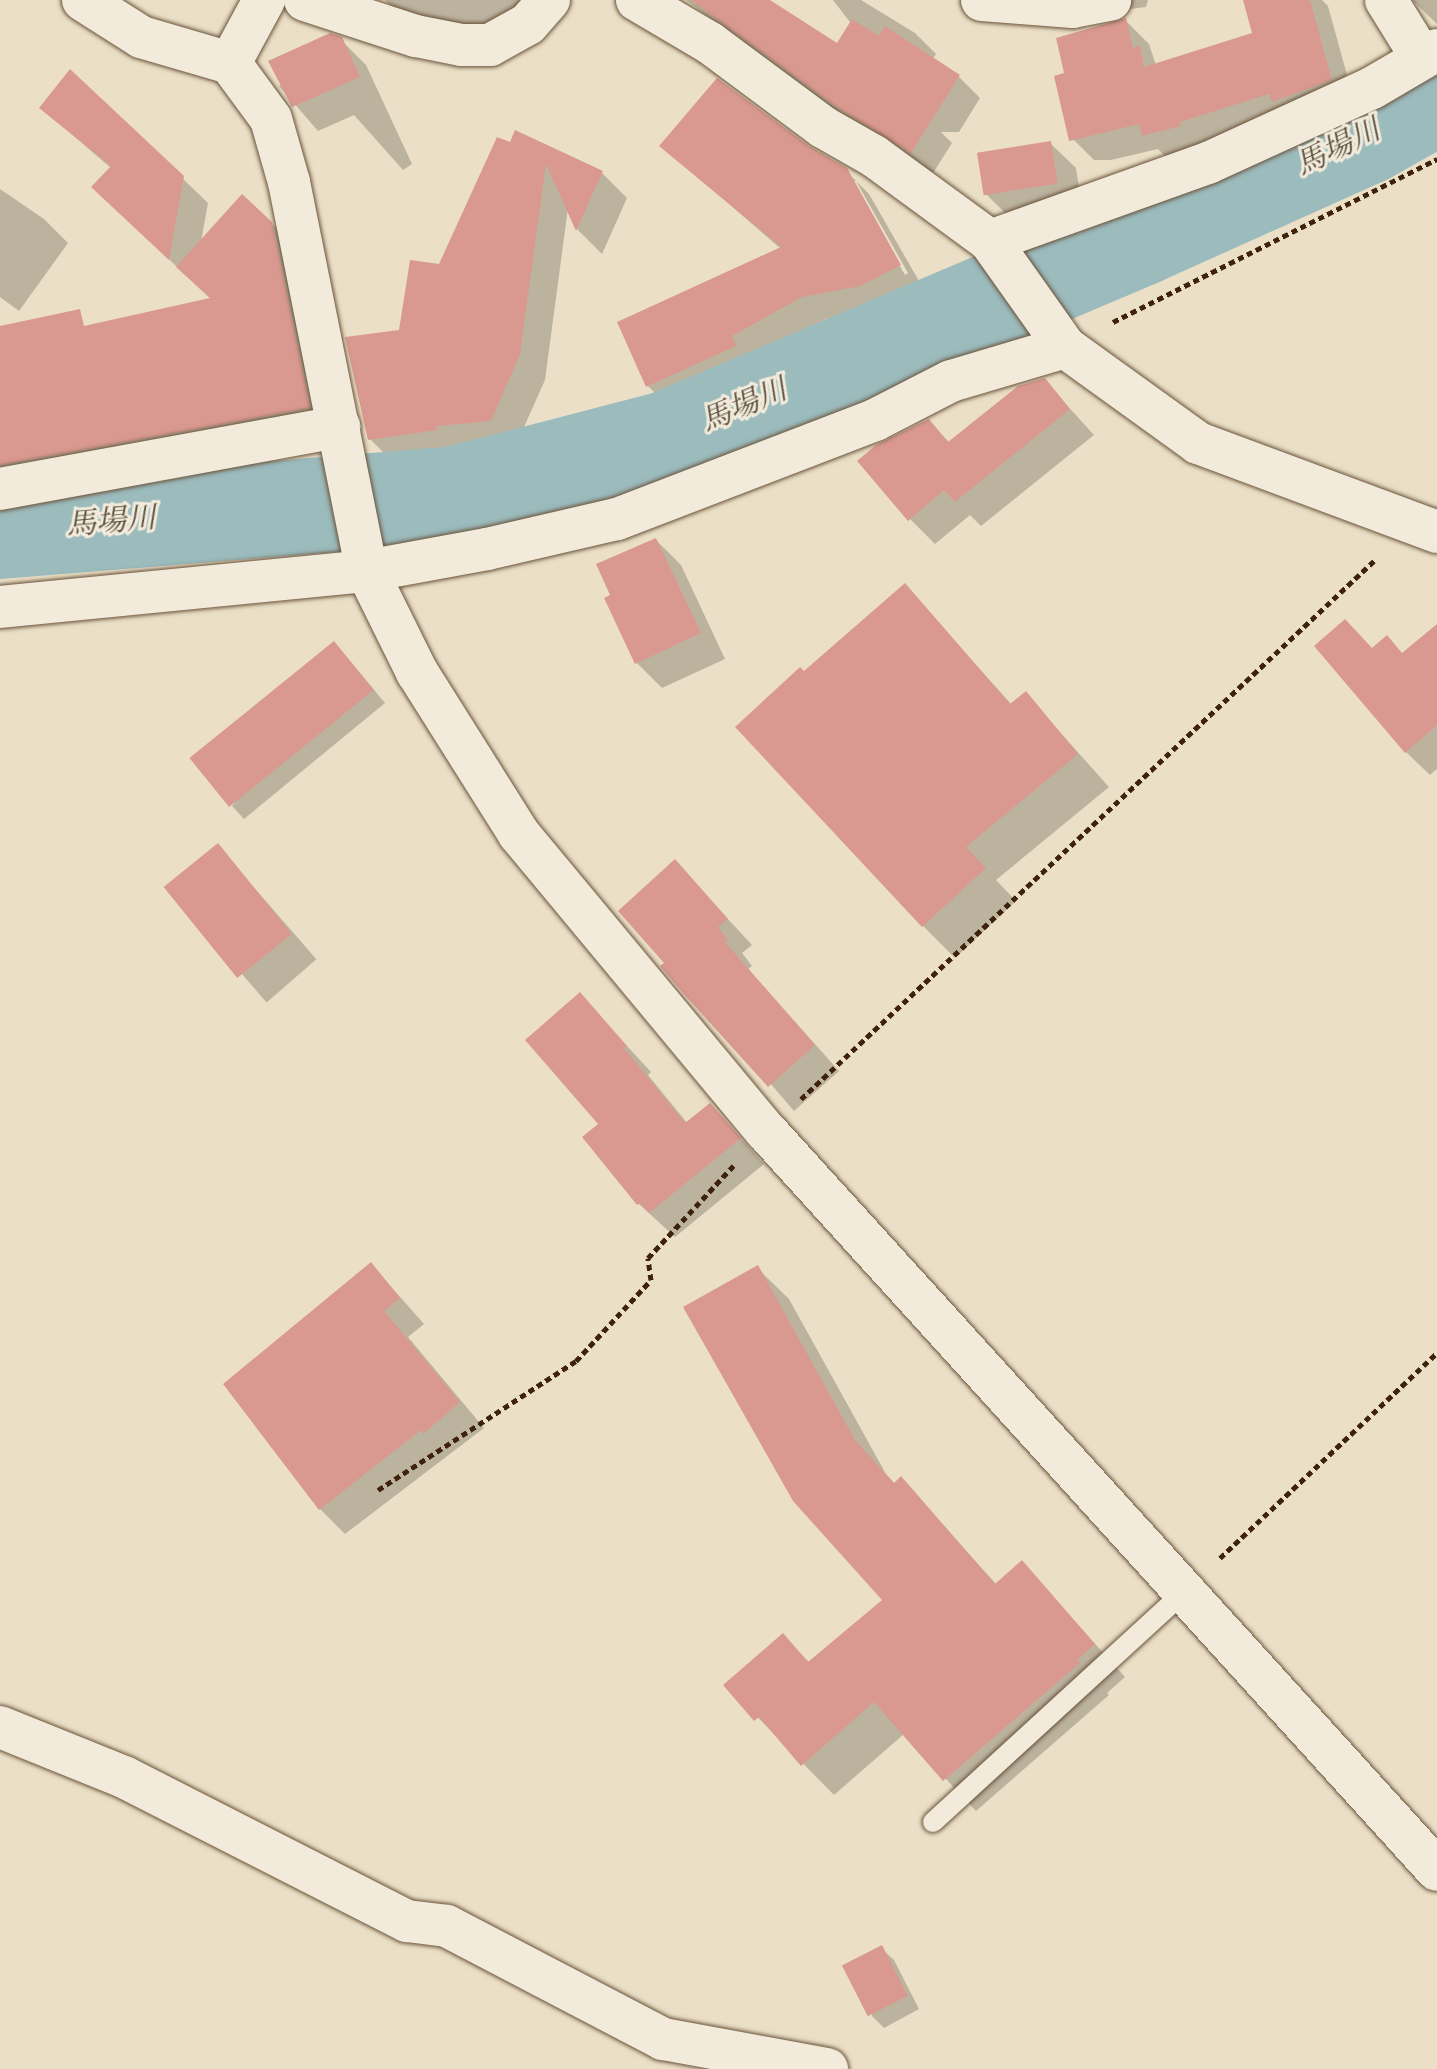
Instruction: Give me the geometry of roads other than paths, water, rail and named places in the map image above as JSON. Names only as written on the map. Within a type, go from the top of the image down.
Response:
[{"type":"street","points":[[83,0],[141,37],[230,63],[271,119],[289,182],[367,571],[417,672],[519,834],[766,1131],[1437,1870]]},
{"type":"street","points":[[230,63],[264,0]]},
{"type":"street","points":[[305,0],[416,36],[462,45],[490,45],[528,24],[549,0]]},
{"type":"street","points":[[637,0],[710,43],[823,127],[874,156],[990,241],[1058,338],[1198,443],[1426,527]]},
{"type":"street","points":[[982,0],[1073,7],[1110,0]]},
{"type":"street","points":[[990,241],[1208,163],[1372,88],[1430,54],[1386,0]]},
{"type":"street","points":[[0,607],[367,571],[487,549],[617,519],[875,420],[951,381],[1058,338]]},
{"type":"street","points":[[0,489],[339,427]]},
{"type":"street","points":[[0,1727],[124,1777],[407,1921],[447,1926],[663,2039],[827,2069]]},
{"type":"lane","points":[[933,1822],[1184,1592]]},
{"type":"waterway","name":"馬場川","points":[[0,531],[452,495],[667,439],[1140,238],[1365,137],[1437,97]]}]
